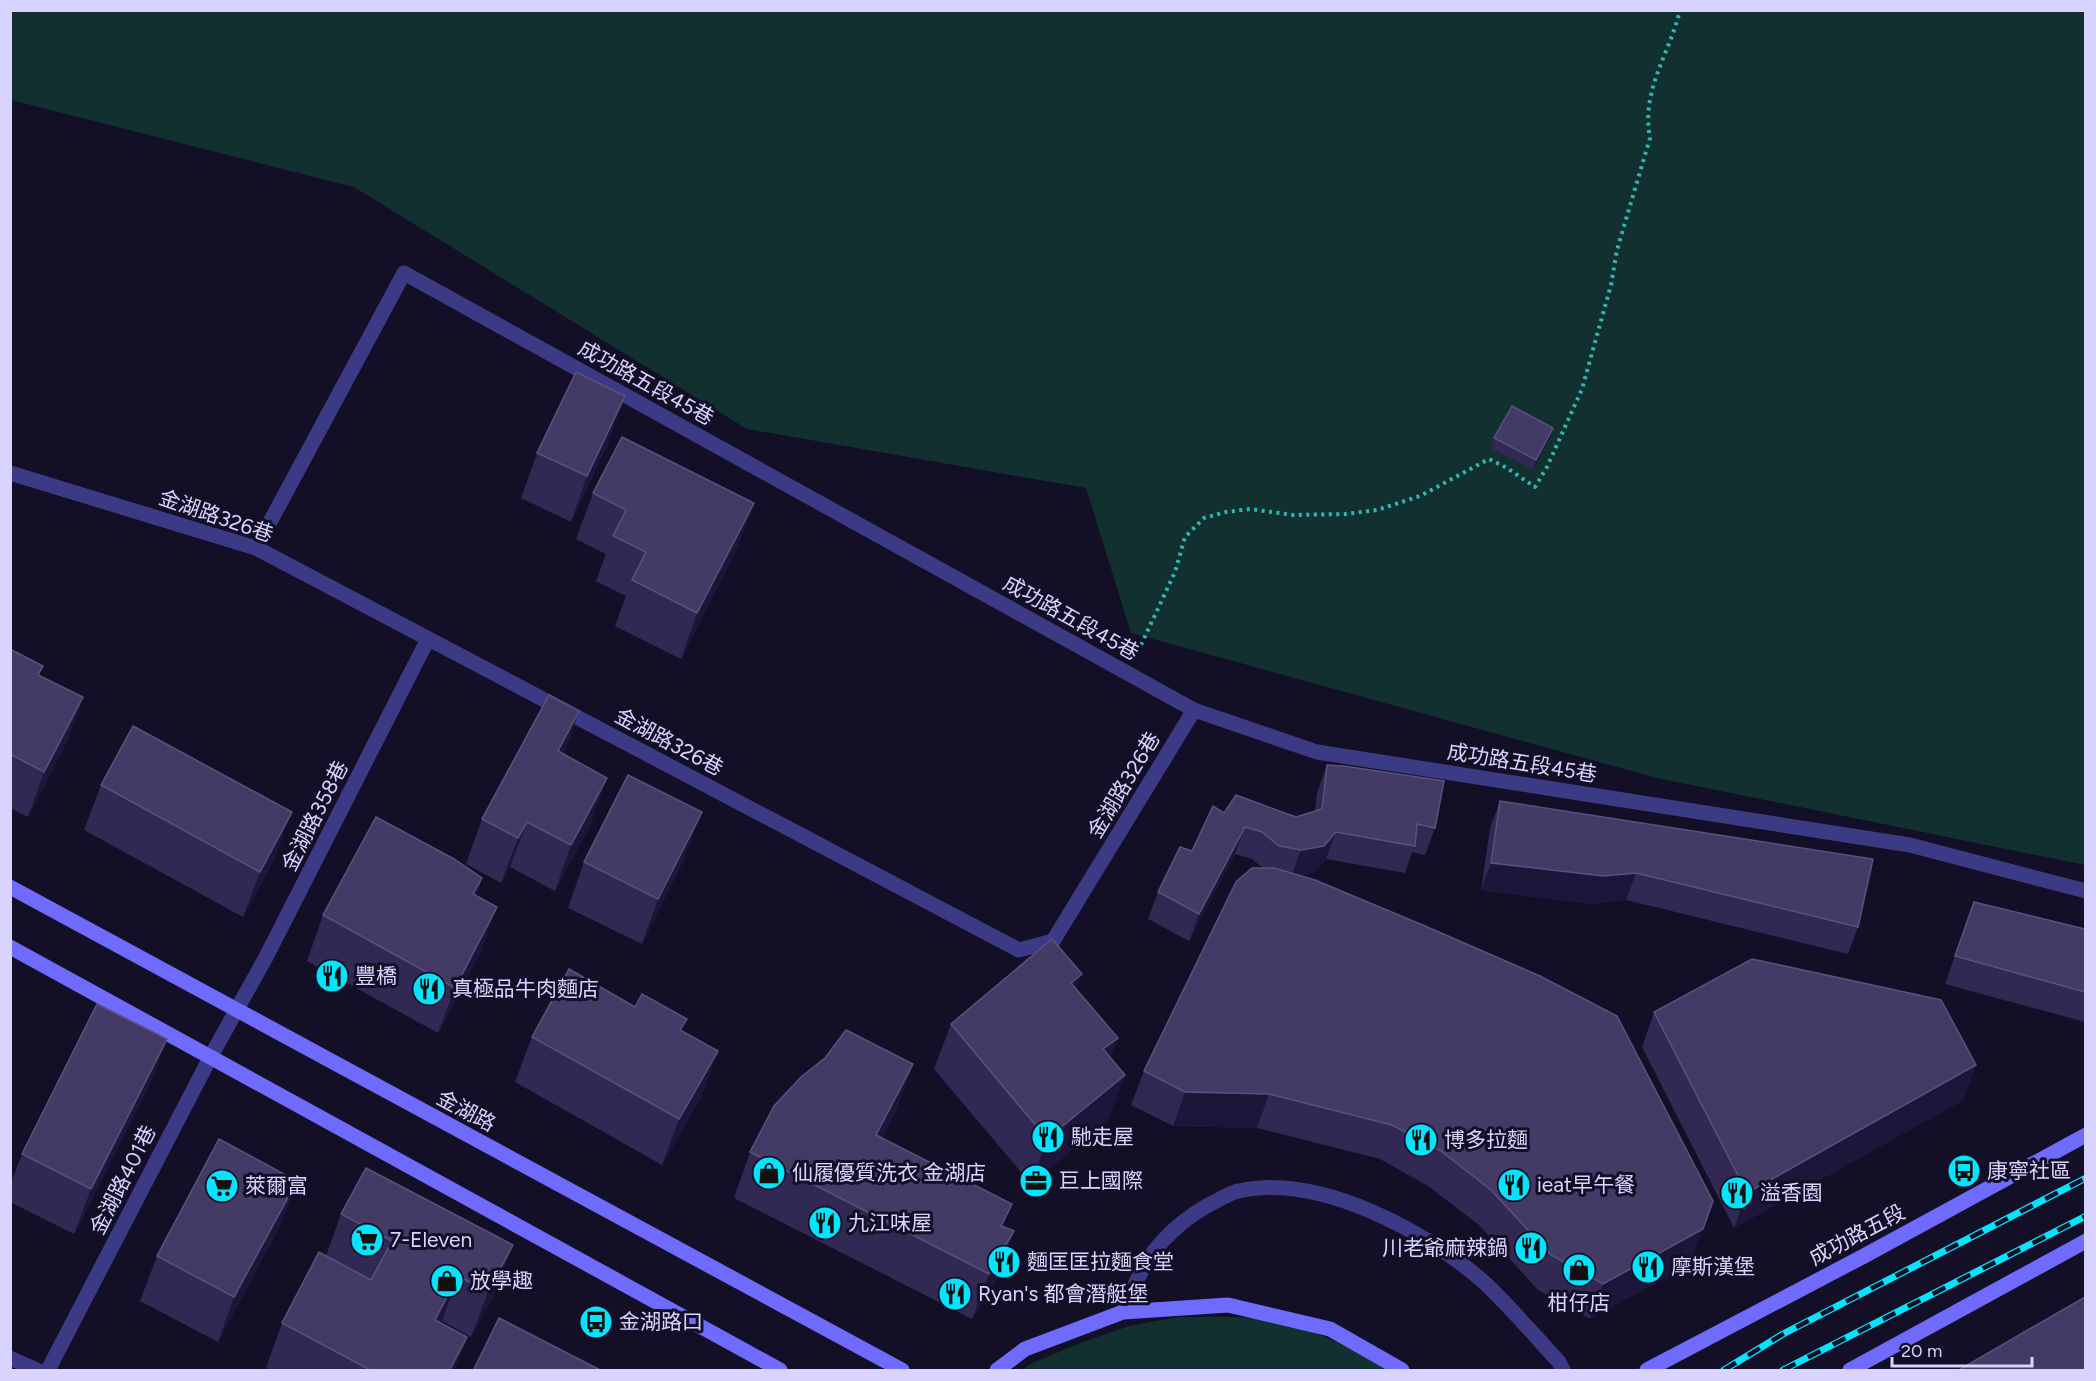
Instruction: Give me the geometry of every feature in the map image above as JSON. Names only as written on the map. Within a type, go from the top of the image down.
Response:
[{"type":"main road","name":"金湖路","points":[[10,887],[902,1371]]},
{"type":"main road","points":[[10,946],[780,1371]]},
{"type":"main road","name":"成功路五段","points":[[1647,1371],[2085,1135]]},
{"type":"main road","points":[[1850,1371],[2085,1241]]},
{"type":"main road","points":[[997,1371],[1025,1349],[1124,1312],[1228,1305],[1330,1329],[1402,1371]]},
{"type":"street","name":"成功路五段45巷","points":[[256,548],[404,273],[1194,710],[1317,752],[1910,845],[2085,891]]},
{"type":"street","name":"金湖路326巷","points":[[10,473],[256,548],[1019,950],[1053,940],[1194,710]]},
{"type":"street","name":"金湖路358巷","points":[[237,1011],[429,639]]},
{"type":"street","name":"金湖路401巷","points":[[48,1371],[211,1056],[237,1011]]},
{"type":"street","points":[[1124,1312],[1141,1272],[1159,1246],[1180,1224],[1205,1206],[1238,1191],[1281,1188],[1326,1195],[1384,1216],[1425,1239],[1487,1285],[1558,1362],[1563,1371]]},
{"type":"street","points":[[10,1358],[37,1371]]},
{"type":"path","points":[[1125,672],[1139,650],[1175,572],[1185,537],[1204,518],[1250,509],[1293,514],[1346,514],[1377,510],[1420,496],[1489,459],[1535,487],[1582,389],[1611,285],[1617,250],[1650,138],[1647,121],[1650,94],[1680,10]]},
{"type":"green space","points":[[10,11],[2085,11],[2085,865],[1657,778],[1131,633],[1086,488],[747,429],[354,187],[11,100]]},
{"type":"green space","points":[[1178,1317],[1242,1317],[1279,1322],[1308,1330],[1336,1342],[1389,1370],[1024,1370],[1028,1365],[1080,1343],[1129,1326]]},
{"type":"building","points":[[576,372],[625,396],[587,476],[537,453]]},
{"type":"building","points":[[1512,406],[1553,428],[1536,460],[1494,438]]},
{"type":"building","points":[[622,437],[754,503],[697,613],[632,580],[646,552],[613,536],[626,510],[593,493]]},
{"type":"building","points":[[10,649],[43,666],[38,675],[83,697],[44,772],[10,754]]},
{"type":"building","points":[[549,695],[579,711],[558,751],[607,778],[571,845],[527,822],[518,838],[482,819]]},
{"type":"building","points":[[133,726],[292,812],[260,872],[101,785]]},
{"type":"building","points":[[1327,765],[1444,781],[1435,828],[1417,824],[1415,846],[1336,832],[1324,846],[1301,850],[1279,846],[1262,832],[1245,827],[1199,914],[1158,892],[1180,847],[1192,851],[1213,806],[1224,813],[1236,795],[1296,817],[1322,809]]},
{"type":"building","points":[[628,775],[702,812],[658,899],[584,862]]},
{"type":"building","points":[[1500,801],[1873,859],[1858,927],[1636,873],[1603,876],[1491,863]]},
{"type":"building","points":[[376,817],[454,859],[482,878],[473,894],[497,907],[455,988],[323,915]]},
{"type":"building","points":[[1252,868],[1274,868],[1315,880],[1540,976],[1617,1016],[1713,1201],[1703,1229],[1603,1284],[1551,1255],[1491,1190],[1441,1151],[1392,1125],[1269,1094],[1185,1092],[1144,1071],[1236,882]]},
{"type":"building","points":[[1974,902],[2085,929],[2085,992],[1955,956]]},
{"type":"building","points":[[1052,939],[1082,974],[1071,983],[1118,1038],[1103,1049],[1125,1075],[1047,1139],[951,1024]]},
{"type":"building","points":[[1752,959],[1941,1000],[1976,1065],[1747,1193],[1654,1012]]},
{"type":"building","points":[[569,969],[635,1007],[642,994],[687,1019],[680,1030],[718,1051],[679,1119],[532,1037]]},
{"type":"building","points":[[97,1004],[167,1039],[91,1189],[22,1154]]},
{"type":"building","points":[[846,1030],[913,1064],[876,1135],[1012,1204],[1001,1226],[1014,1231],[989,1274],[750,1152],[774,1106],[801,1077],[825,1058]]},
{"type":"building","points":[[219,1139],[297,1181],[234,1297],[157,1256]]},
{"type":"building","points":[[366,1168],[513,1245],[488,1292],[458,1276],[435,1320],[467,1337],[449,1371],[372,1371],[282,1323],[319,1252],[371,1280],[392,1241],[341,1214]]},
{"type":"building","points":[[2085,1297],[2085,1371],[1957,1371]]},
{"type":"building","points":[[499,1318],[602,1371],[473,1371]]},
{"type":"railway","points":[[1724,1370],[1783,1334],[2086,1178]]},
{"type":"railway","points":[[1783,1370],[2086,1216]]},
{"type":"place","name":"豐橋","points":[[332,976]]},
{"type":"place","name":"真極品牛肉麵店","points":[[429,989]]},
{"type":"place","name":"馳走屋","points":[[1048,1137]]},
{"type":"place","name":"博多拉麵","points":[[1421,1140]]},
{"type":"place","name":"康寧社區","points":[[1964,1171]]},
{"type":"place","name":"仙履優質洗衣 金湖店","points":[[769,1173]]},
{"type":"place","name":"巨上國際","points":[[1036,1181]]},
{"type":"place","name":"ieat早午餐","points":[[1514,1185]]},
{"type":"place","name":"萊爾富","points":[[222,1186]]},
{"type":"place","name":"溢香園","points":[[1737,1193]]},
{"type":"place","name":"九江味屋","points":[[825,1223]]},
{"type":"place","name":"7-Eleven","points":[[367,1240]]},
{"type":"place","name":"川老爺麻辣鍋","points":[[1531,1248]]},
{"type":"place","name":"麵匡匡拉麵食堂","points":[[1004,1262]]},
{"type":"place","name":"摩斯漢堡","points":[[1648,1267]]},
{"type":"place","name":"柑仔店","points":[[1579,1270]]},
{"type":"place","name":"放學趣","points":[[447,1281]]},
{"type":"place","name":"Ryan's 都會潛艇堡","points":[[955,1294]]},
{"type":"place","name":"金湖路口","points":[[596,1322]]}]
